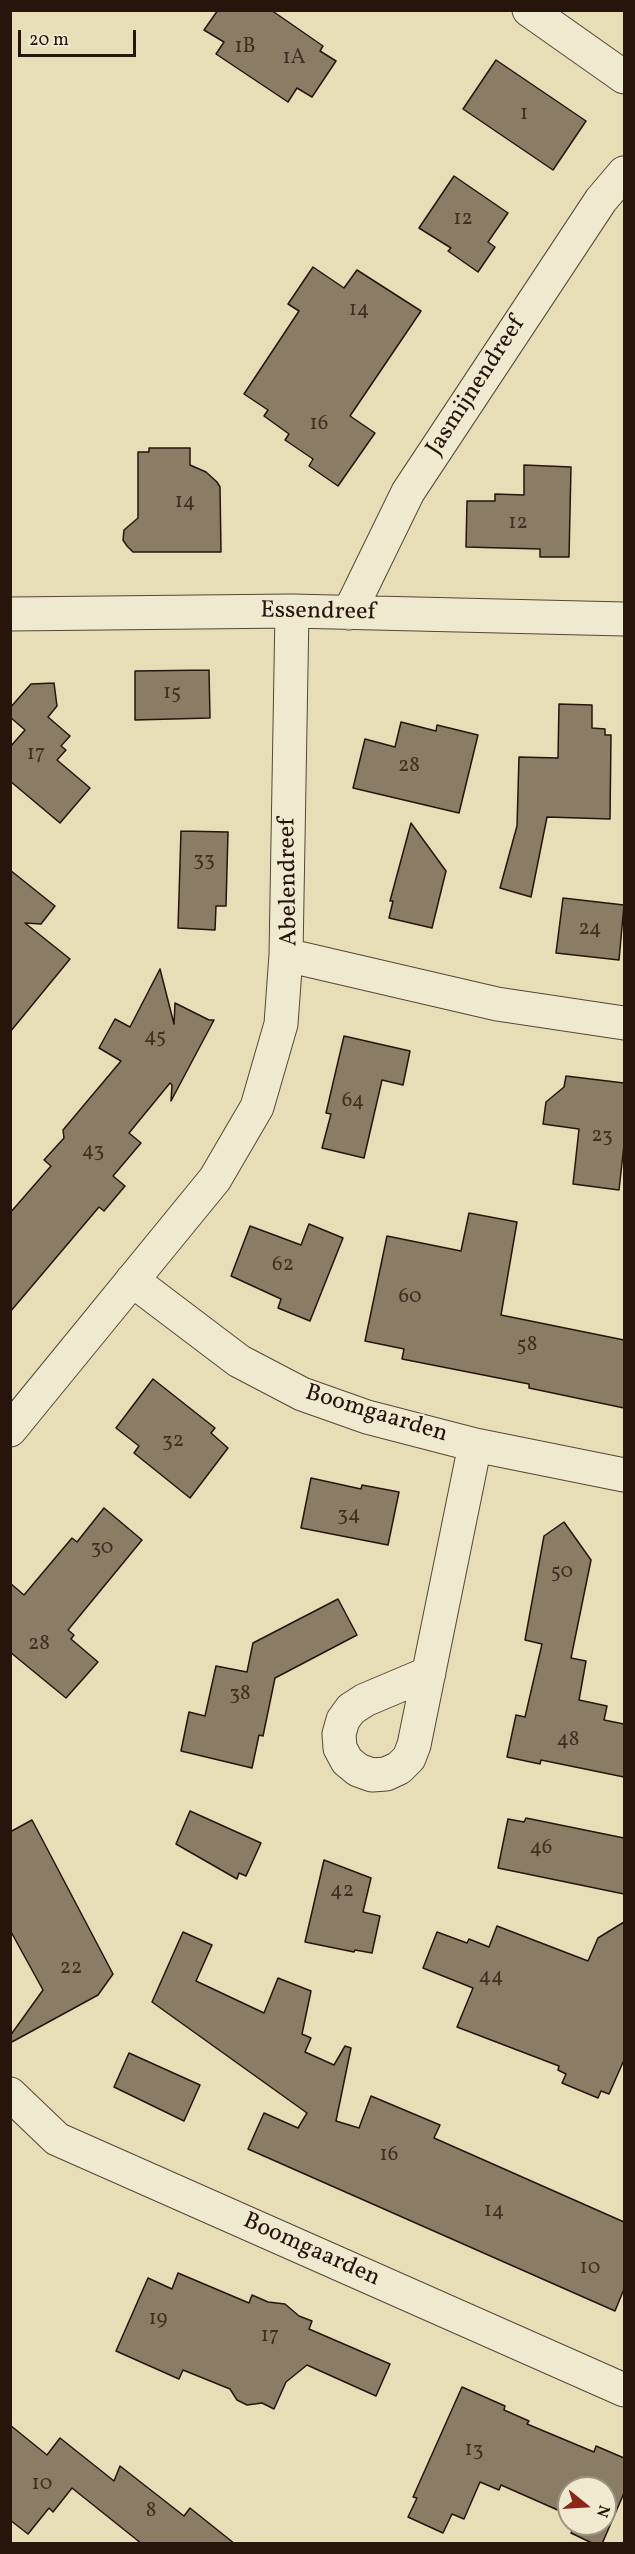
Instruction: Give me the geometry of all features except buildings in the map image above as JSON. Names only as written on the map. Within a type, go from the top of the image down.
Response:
[{"type":"street","points":[[529,10],[624,77]]},
{"type":"street","name":"Jasmijnendreef","points":[[350,613],[408,492],[601,200],[624,174]]},
{"type":"street","name":"Essendreef","points":[[10,614],[292,611],[624,619]]},
{"type":"street","name":"Abelendreef","points":[[292,611],[286,955],[497,1004],[624,1023]]},
{"type":"street","points":[[10,1430],[215,1179],[257,1107],[281,1024],[286,955]]},
{"type":"street","name":"Boomgaarden","points":[[132,1280],[239,1361],[302,1394],[367,1417],[475,1445],[624,1475]]},
{"type":"street","name":"Boomgaarden","points":[[429,1673],[475,1445]]},
{"type":"street","name":"Boomgaarden","points":[[10,2094],[57,2139],[624,2390]]}]
